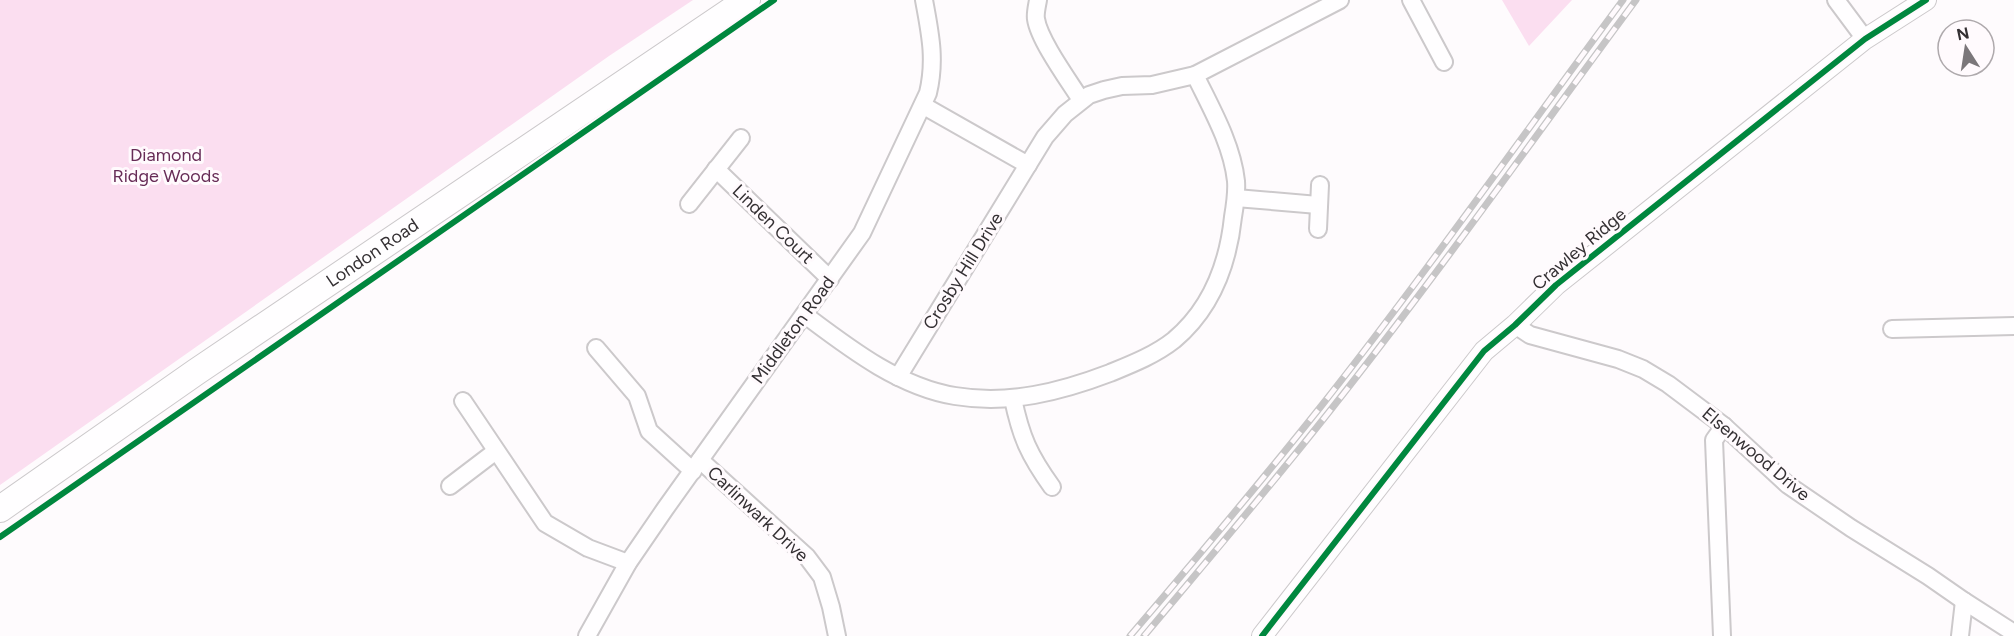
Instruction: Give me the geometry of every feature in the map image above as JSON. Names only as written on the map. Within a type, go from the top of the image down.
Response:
[{"type":"main road","name":"London Road","points":[[0,509],[196,372],[747,0]]},
{"type":"street","name":"Middleton Road","points":[[587,636],[628,563],[862,233],[924,106],[933,73],[932,41],[924,0]]},
{"type":"street","points":[[1038,0],[1036,19],[1062,72],[1081,100]]},
{"type":"street","name":"Crosby Hill Drive","points":[[898,377],[1045,137],[1081,100],[1104,90],[1162,83],[1195,75],[1340,0]]},
{"type":"street","points":[[1411,0],[1444,62]]},
{"type":"street","points":[[1836,0],[1865,39]]},
{"type":"street","name":"Crawley Ridge","points":[[1262,636],[1484,351],[1556,285],[1865,39],[1926,0]]},
{"type":"street","points":[[805,315],[898,377],[921,387],[954,396],[1013,399],[1051,392],[1082,384],[1137,362],[1174,340],[1198,315],[1219,280],[1230,244],[1236,198],[1236,181],[1226,142],[1195,75]]},
{"type":"street","points":[[924,106],[1028,165]]},
{"type":"street","name":"Linden Court","points":[[689,204],[741,138]]},
{"type":"street","name":"Linden Court","points":[[716,169],[830,279]]},
{"type":"street","points":[[1318,230],[1320,185]]},
{"type":"street","points":[[1236,198],[1318,206]]},
{"type":"street","name":"Elsenwood Drive","points":[[1515,325],[1530,335],[1602,353],[1643,369],[1668,384],[1724,426],[1788,485],[2014,633]]},
{"type":"street","points":[[1892,329],[2014,326]]},
{"type":"street","name":"Carlinwark Drive","points":[[596,348],[637,396],[649,431],[696,465],[807,557],[822,577],[837,636]]},
{"type":"street","points":[[1013,399],[1019,428],[1028,451],[1052,487]]},
{"type":"street","points":[[462,401],[545,523],[588,548],[628,563]]},
{"type":"street","points":[[1722,636],[1714,441],[1724,426]]},
{"type":"street","points":[[450,486],[496,451]]},
{"type":"street","points":[[1960,636],[1964,601]]},
{"type":"green space","name":"Diamond Ridge Woods","points":[[0,0],[693,0],[609,56],[0,485]]},
{"type":"green space","points":[[1502,0],[1572,0],[1529,46]]},
{"type":"railway","points":[[1130,636],[1275,463],[1361,355],[1623,0]]},
{"type":"railway","points":[[1144,636],[1329,412],[1446,259],[1636,0]]},
{"type":"cycle path","points":[[0,537],[774,0]]},
{"type":"cycle path","points":[[1262,636],[1484,351],[1556,285],[1865,39],[1926,0]]}]
